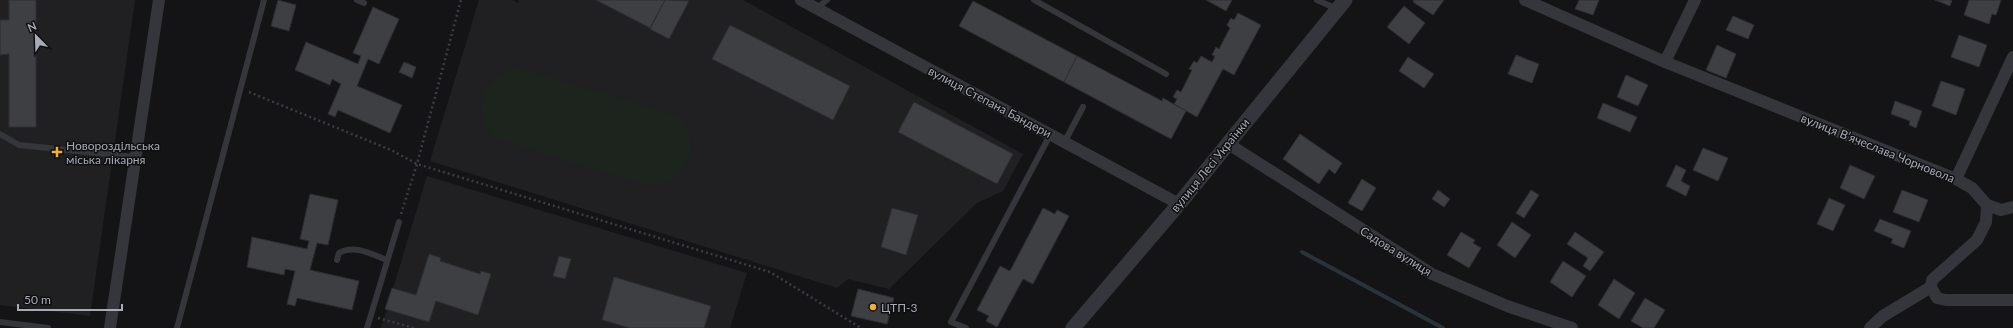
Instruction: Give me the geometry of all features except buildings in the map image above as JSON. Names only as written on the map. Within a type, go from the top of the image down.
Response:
[{"type":"street","points":[[110,328],[158,0]]},
{"type":"street","name":"вулиця Степана Бандери","points":[[801,0],[1179,204]]},
{"type":"street","name":"вулиця Вʼячеслава Чорновола","points":[[1525,0],[1665,62],[1956,179],[1972,188],[1987,205]]},
{"type":"street","points":[[1665,62],[1695,0]]},
{"type":"street","name":"вулиця Лесі Українки","points":[[1073,328],[1230,145],[1341,5]]},
{"type":"street","points":[[1956,179],[2013,57]]},
{"type":"street","name":"Садова вулиця","points":[[1230,145],[1432,274],[1506,306],[1572,328]]},
{"type":"street","points":[[2013,207],[2001,210],[1987,205],[1986,222],[1977,240],[1932,280],[1931,287],[1936,298],[1946,300],[2013,300]]},
{"type":"street","points":[[1870,328],[1883,316],[1931,287]]},
{"type":"lane","points":[[177,328],[264,0]]},
{"type":"lane","points":[[357,0],[364,3]]},
{"type":"lane","points":[[817,8],[827,0]]},
{"type":"lane","points":[[1034,0],[1166,74]]},
{"type":"lane","points":[[1317,0],[1341,5]]},
{"type":"lane","points":[[1064,143],[1083,107]]},
{"type":"lane","points":[[0,134],[19,145],[135,157]]},
{"type":"lane","points":[[966,328],[951,322],[1050,135]]},
{"type":"lane","points":[[367,328],[398,222]]},
{"type":"lane","points":[[337,260],[339,253],[346,248],[360,250],[387,260]]},
{"type":"lane","points":[[0,322],[48,328]]},
{"type":"path","points":[[398,222],[417,164],[461,0]]},
{"type":"path","points":[[241,89],[391,150],[417,164],[770,272],[861,328]]},
{"type":"path","points":[[370,316],[414,328]]},
{"type":"shaded area","name":"Новороздільська міська лікарня","points":[[0,0],[135,0],[90,316],[0,305]]},
{"type":"shaded area","points":[[479,0],[512,0],[518,3],[519,0],[743,0],[1023,154],[1003,191],[977,203],[889,289],[848,279],[837,288],[430,161]]},
{"type":"shaded area","points":[[513,69],[526,70],[666,112],[680,119],[688,131],[691,145],[690,156],[680,175],[670,182],[644,185],[494,138],[487,128],[483,118],[483,98],[493,81],[502,74]]},
{"type":"shaded area","points":[[427,176],[747,273],[730,328],[381,328]]},
{"type":"waterway","points":[[1302,252],[1443,328]]},
{"type":"place","name":"Новороздільська міська лікарня","points":[[57,152]]},
{"type":"place","name":"ЦТП-3","points":[[873,307]]}]
